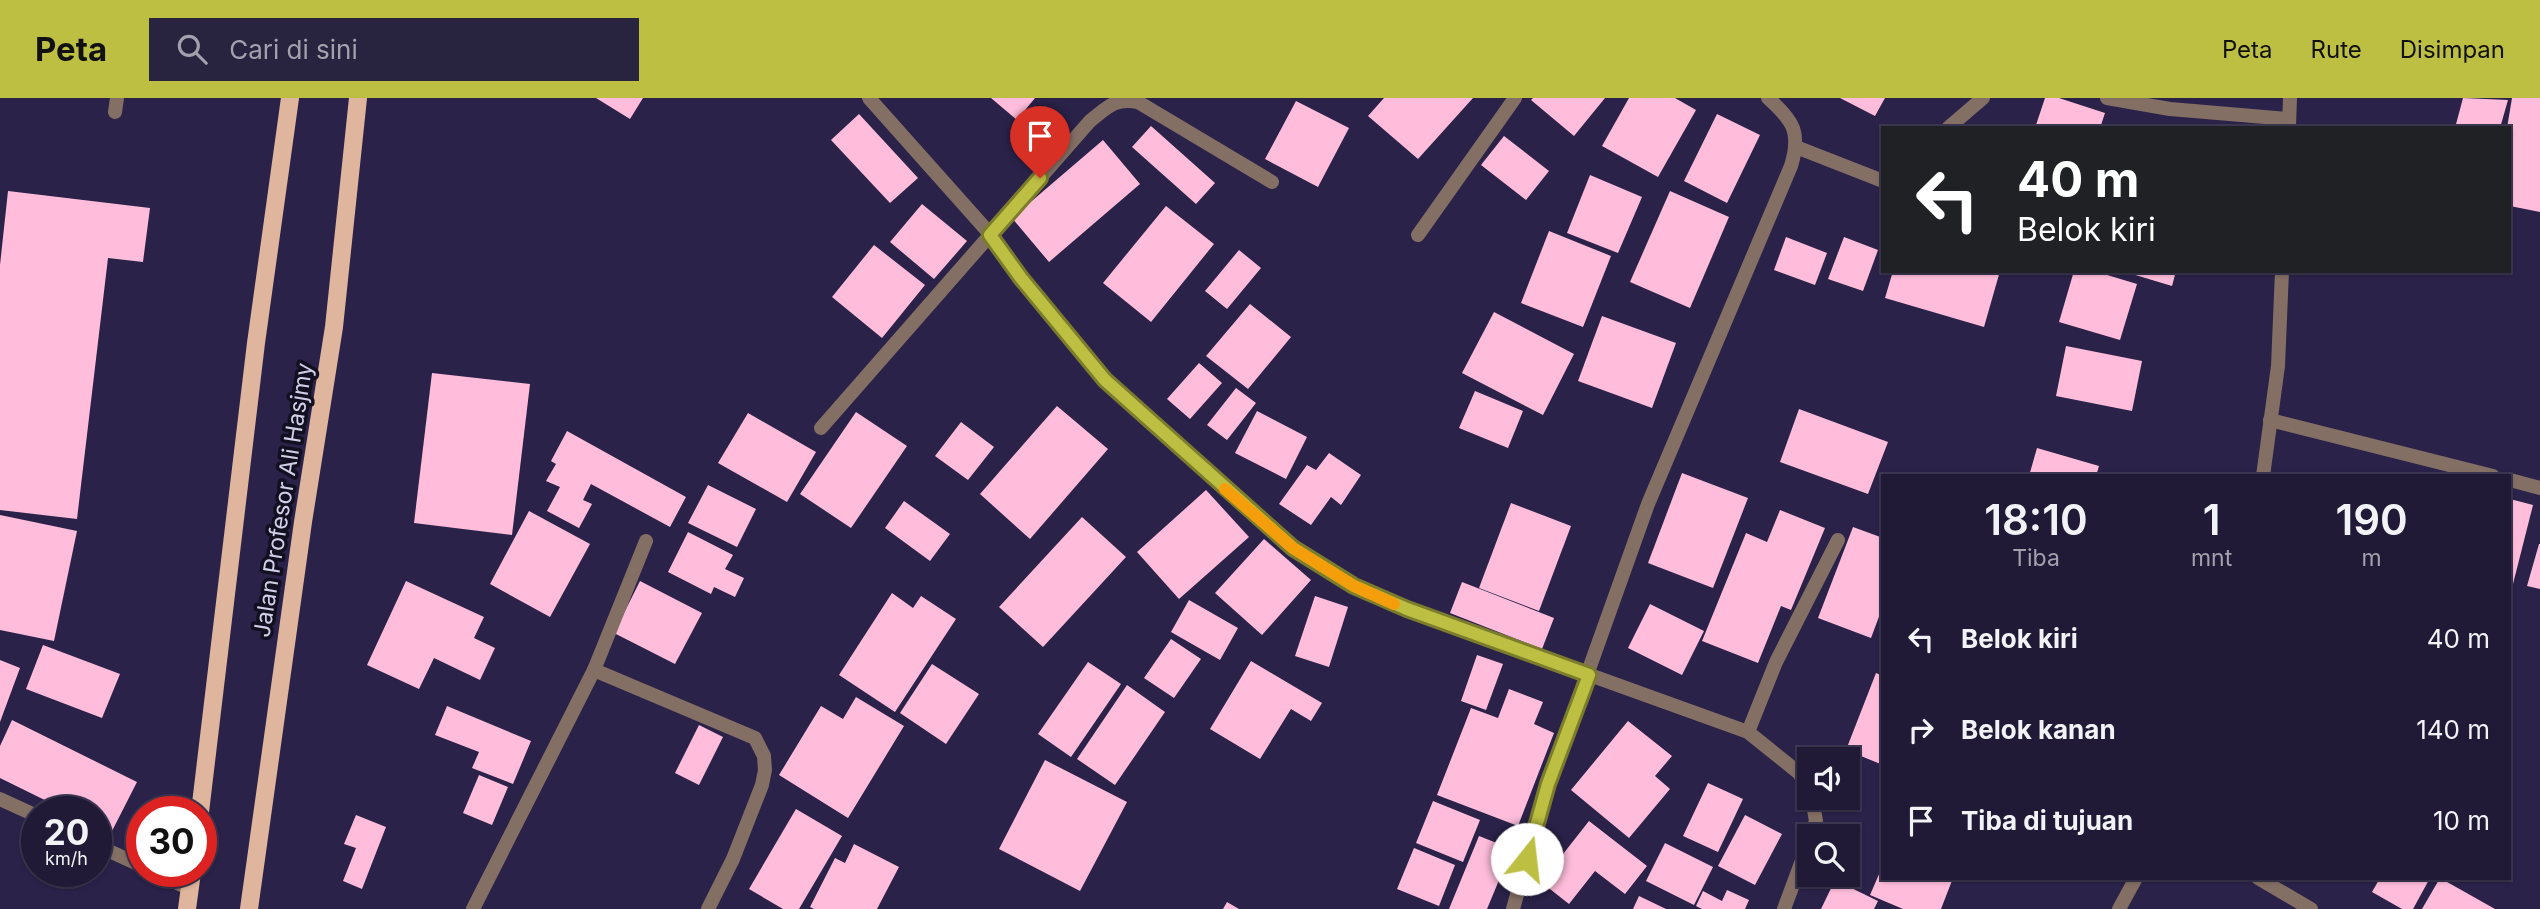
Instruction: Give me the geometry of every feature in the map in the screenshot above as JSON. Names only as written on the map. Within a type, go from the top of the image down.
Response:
[{"type":"main road","name":"Jalan Profesor Ali Hasjmy","points":[[202,796],[256,343],[290,98]]},
{"type":"main road","name":"Jalan Profesor Ali Hasjmy","points":[[249,909],[303,522],[334,327],[358,98]]},
{"type":"main road","points":[[187,909],[190,887]]},
{"type":"street","points":[[869,98],[990,235],[1021,278],[1105,380],[1293,548],[1354,586],[1407,609],[1748,732],[1797,771]]},
{"type":"street","points":[[821,428],[1090,121],[1117,100],[1123,98],[1138,102],[1272,182]]},
{"type":"street","points":[[1418,235],[1515,98]]},
{"type":"street","points":[[1513,909],[1548,784],[1648,504],[1797,147],[1796,132],[1784,112],[1769,98]]},
{"type":"street","points":[[1950,126],[1983,98]]},
{"type":"street","points":[[2107,98],[2170,109],[2289,123],[2290,98]]},
{"type":"street","points":[[1797,147],[1881,180]]},
{"type":"street","points":[[2263,474],[2278,366],[2282,273]]},
{"type":"street","points":[[2270,419],[2485,474]]},
{"type":"street","points":[[2511,480],[2540,488]]},
{"type":"street","points":[[1748,732],[1776,662],[1838,540]]},
{"type":"street","points":[[473,909],[594,670],[646,541]]},
{"type":"street","points":[[594,670],[755,738],[761,746],[765,770],[762,785],[733,859],[708,909]]},
{"type":"street","points":[[0,799],[21,809]]},
{"type":"street","points":[[1784,909],[1797,874]]},
{"type":"street","points":[[2119,909],[2135,880]]},
{"type":"street","points":[[2261,880],[2311,909]]},
{"type":"building","points":[[596,98],[643,98],[630,119]]},
{"type":"building","points":[[991,98],[1035,98],[1017,120]]},
{"type":"building","points":[[1384,98],[1473,98],[1418,159],[1368,116]]},
{"type":"building","points":[[1605,98],[1574,136],[1531,100]]},
{"type":"building","points":[[1629,98],[1675,98],[1696,110],[1658,177],[1602,146]]},
{"type":"building","points":[[1840,98],[1885,98],[1875,116]]},
{"type":"building","points":[[2045,98],[2059,98],[2105,113],[2101,126],[2036,126]]},
{"type":"building","points":[[2463,98],[2508,100],[2501,126],[2456,126]]},
{"type":"building","points":[[2512,98],[2540,98],[2540,212],[2511,206],[2511,126],[2507,126]]},
{"type":"building","points":[[1296,101],[1349,128],[1318,187],[1265,159]]},
{"type":"building","points":[[859,114],[918,178],[890,203],[831,140]]},
{"type":"building","points":[[1717,114],[1760,135],[1727,203],[1684,181]]},
{"type":"building","points":[[1151,126],[1215,183],[1196,204],[1132,147]]},
{"type":"building","points":[[1504,136],[1549,171],[1526,200],[1481,165]]},
{"type":"building","points":[[1103,140],[1140,184],[1049,262],[1012,218]]},
{"type":"building","points":[[1590,175],[1642,197],[1618,253],[1567,233]]},
{"type":"building","points":[[8,191],[150,208],[143,262],[108,258],[77,519],[0,510],[0,265]]},
{"type":"building","points":[[1670,191],[1729,217],[1690,308],[1630,282]]},
{"type":"building","points":[[922,204],[967,241],[934,279],[890,242]]},
{"type":"building","points":[[1166,206],[1214,244],[1151,322],[1103,283]]},
{"type":"building","points":[[1549,231],[1611,256],[1583,327],[1521,303]]},
{"type":"building","points":[[1786,237],[1827,253],[1815,285],[1774,270]]},
{"type":"building","points":[[1844,237],[1878,250],[1863,291],[1828,279]]},
{"type":"building","points":[[874,245],[925,285],[882,338],[832,297]]},
{"type":"building","points":[[1239,250],[1261,268],[1227,309],[1205,291]]},
{"type":"building","points":[[1892,273],[1999,273],[1984,327],[1885,298]]},
{"type":"building","points":[[2073,273],[2101,273],[2137,284],[2120,340],[2059,322]]},
{"type":"building","points":[[2129,273],[2175,273],[2172,286]]},
{"type":"building","points":[[1250,304],[1291,337],[1248,389],[1206,356]]},
{"type":"building","points":[[1494,312],[1574,354],[1543,415],[1462,373]]},
{"type":"building","points":[[1602,316],[1676,343],[1652,408],[1578,381]]},
{"type":"building","points":[[2066,346],[2142,361],[2132,411],[2056,396]]},
{"type":"building","points":[[1199,363],[1222,383],[1190,419],[1167,399]]},
{"type":"building","points":[[432,373],[530,384],[512,535],[414,523]]},
{"type":"building","points":[[1236,388],[1256,403],[1227,440],[1207,425]]},
{"type":"building","points":[[1475,391],[1523,411],[1508,448],[1459,428]]},
{"type":"building","points":[[1057,406],[1108,449],[1030,539],[980,494]]},
{"type":"building","points":[[1799,409],[1888,442],[1868,494],[1780,462]]},
{"type":"building","points":[[1257,411],[1307,437],[1286,479],[1235,453]]},
{"type":"building","points":[[856,412],[907,446],[851,528],[800,494]]},
{"type":"building","points":[[748,413],[816,452],[787,502],[718,463]]},
{"type":"building","points":[[961,422],[994,447],[968,480],[935,456]]},
{"type":"building","points":[[567,431],[686,497],[670,527],[591,484],[583,500],[592,504],[579,528],[547,511],[560,487],[546,481],[556,464],[551,461]]},
{"type":"building","points":[[2037,448],[2099,466],[2097,474],[2030,474]]},
{"type":"building","points":[[1329,453],[1361,475],[1341,505],[1331,497],[1311,525],[1279,504],[1307,465],[1316,470]]},
{"type":"building","points":[[1682,473],[1748,498],[1713,588],[1648,563]]},
{"type":"building","points":[[708,485],[756,509],[737,547],[688,523]]},
{"type":"building","points":[[1206,490],[1249,537],[1179,599],[1137,552]]},
{"type":"building","points":[[2511,499],[2533,505],[2511,588]]},
{"type":"building","points":[[904,501],[950,534],[930,561],[885,528]]},
{"type":"building","points":[[1511,503],[1571,526],[1539,611],[1479,588]]},
{"type":"building","points":[[1780,510],[1825,528],[1791,610],[1781,606],[1758,663],[1702,641],[1746,533],[1767,542]]},
{"type":"building","points":[[529,511],[590,544],[550,617],[490,584]]},
{"type":"building","points":[[0,515],[77,531],[54,641],[0,630]]},
{"type":"building","points":[[1082,517],[1126,557],[1043,647],[999,607]]},
{"type":"building","points":[[1853,527],[1881,537],[1881,611],[1871,638],[1818,618]]},
{"type":"building","points":[[688,532],[733,555],[725,569],[744,578],[735,597],[714,587],[711,594],[668,572]]},
{"type":"building","points":[[1264,539],[1311,580],[1262,635],[1215,593]]},
{"type":"building","points":[[2540,544],[2540,589],[2527,586]]},
{"type":"building","points":[[406,581],[484,617],[474,638],[495,648],[480,680],[434,658],[419,689],[367,665]]},
{"type":"building","points":[[640,581],[702,613],[675,664],[614,633]]},
{"type":"building","points":[[1462,582],[1554,618],[1542,649],[1450,613]]},
{"type":"building","points":[[892,593],[913,608],[921,596],[956,619],[895,712],[839,675]]},
{"type":"building","points":[[1315,596],[1348,607],[1329,667],[1295,656]]},
{"type":"building","points":[[1189,600],[1238,628],[1220,660],[1171,632]]},
{"type":"building","points":[[1650,604],[1704,631],[1682,675],[1628,648]]},
{"type":"building","points":[[1171,639],[1201,659],[1174,698],[1144,678]]},
{"type":"building","points":[[43,645],[120,674],[102,718],[26,689]]},
{"type":"building","points":[[1477,655],[1503,664],[1486,710],[1461,701]]},
{"type":"building","points":[[0,660],[20,668],[0,722]]},
{"type":"building","points":[[1251,661],[1322,703],[1311,721],[1291,709],[1260,759],[1210,729]]},
{"type":"building","points":[[1088,662],[1121,684],[1071,757],[1038,734]]},
{"type":"building","points":[[932,664],[979,694],[946,744],[900,713]]},
{"type":"building","points":[[1876,673],[1881,675],[1881,764],[1860,756],[1860,747],[1847,747]]},
{"type":"building","points":[[1127,685],[1165,712],[1115,785],[1077,759]]},
{"type":"building","points":[[1509,689],[1543,702],[1534,724],[1554,733],[1518,826],[1437,795],[1471,708],[1498,718]]},
{"type":"building","points":[[856,697],[904,726],[848,818],[779,775],[821,706],[843,719]]},
{"type":"building","points":[[447,706],[531,741],[513,784],[472,768],[479,752],[435,735]]},
{"type":"building","points":[[12,720],[137,782],[130,796],[126,796],[126,804],[112,831],[112,796],[37,796],[0,778],[0,746]]},
{"type":"building","points":[[1628,721],[1672,756],[1655,776],[1670,789],[1629,838],[1571,790]]},
{"type":"building","points":[[699,725],[723,737],[699,785],[675,773]]},
{"type":"building","points":[[1045,760],[1127,802],[1080,891],[999,849]]},
{"type":"building","points":[[479,775],[508,787],[492,825],[463,813]]},
{"type":"building","points":[[1708,783],[1743,799],[1718,852],[1683,836]]},
{"type":"building","points":[[1433,801],[1480,820],[1463,862],[1416,843]]},
{"type":"building","points":[[796,809],[842,836],[799,909],[783,909],[749,889]]},
{"type":"building","points":[[356,815],[386,827],[362,889],[343,881],[356,848],[344,844]]},
{"type":"building","points":[[1745,815],[1782,834],[1755,885],[1718,866]]},
{"type":"building","points":[[1589,821],[1647,866],[1625,894],[1595,871],[1569,904],[1541,882]]},
{"type":"building","points":[[1479,836],[1512,849],[1487,909],[1449,909]]},
{"type":"building","points":[[1665,843],[1713,867],[1694,905],[1646,881]]},
{"type":"building","points":[[854,844],[899,867],[877,909],[810,907],[835,858],[845,863]]},
{"type":"building","points":[[1414,848],[1455,865],[1439,906],[1397,889]]},
{"type":"building","points":[[1881,870],[1881,880],[1952,880],[1941,909],[1903,909],[1870,895]]},
{"type":"building","points":[[2379,880],[2429,880],[2413,909],[2402,909],[2372,892]]},
{"type":"building","points":[[2439,880],[2444,880],[2495,909],[2422,909]]},
{"type":"building","points":[[1832,887],[1849,887],[1878,901],[1874,909],[1821,909]]},
{"type":"building","points":[[1727,890],[1749,900],[1745,909],[1702,909],[1696,906],[1703,891],[1722,901]]},
{"type":"building","points":[[1639,896],[1666,909],[1633,909]]},
{"type":"building","points":[[1227,902],[1239,909],[1223,909]]},
{"type":"slow traffic","points":[[1225,489],[1293,548],[1354,586],[1394,604]]},
{"type":"route","points":[[1040,178],[990,235],[1021,278],[1105,380],[1293,548],[1354,586],[1407,609],[1589,675],[1548,784],[1527,859]]}]
